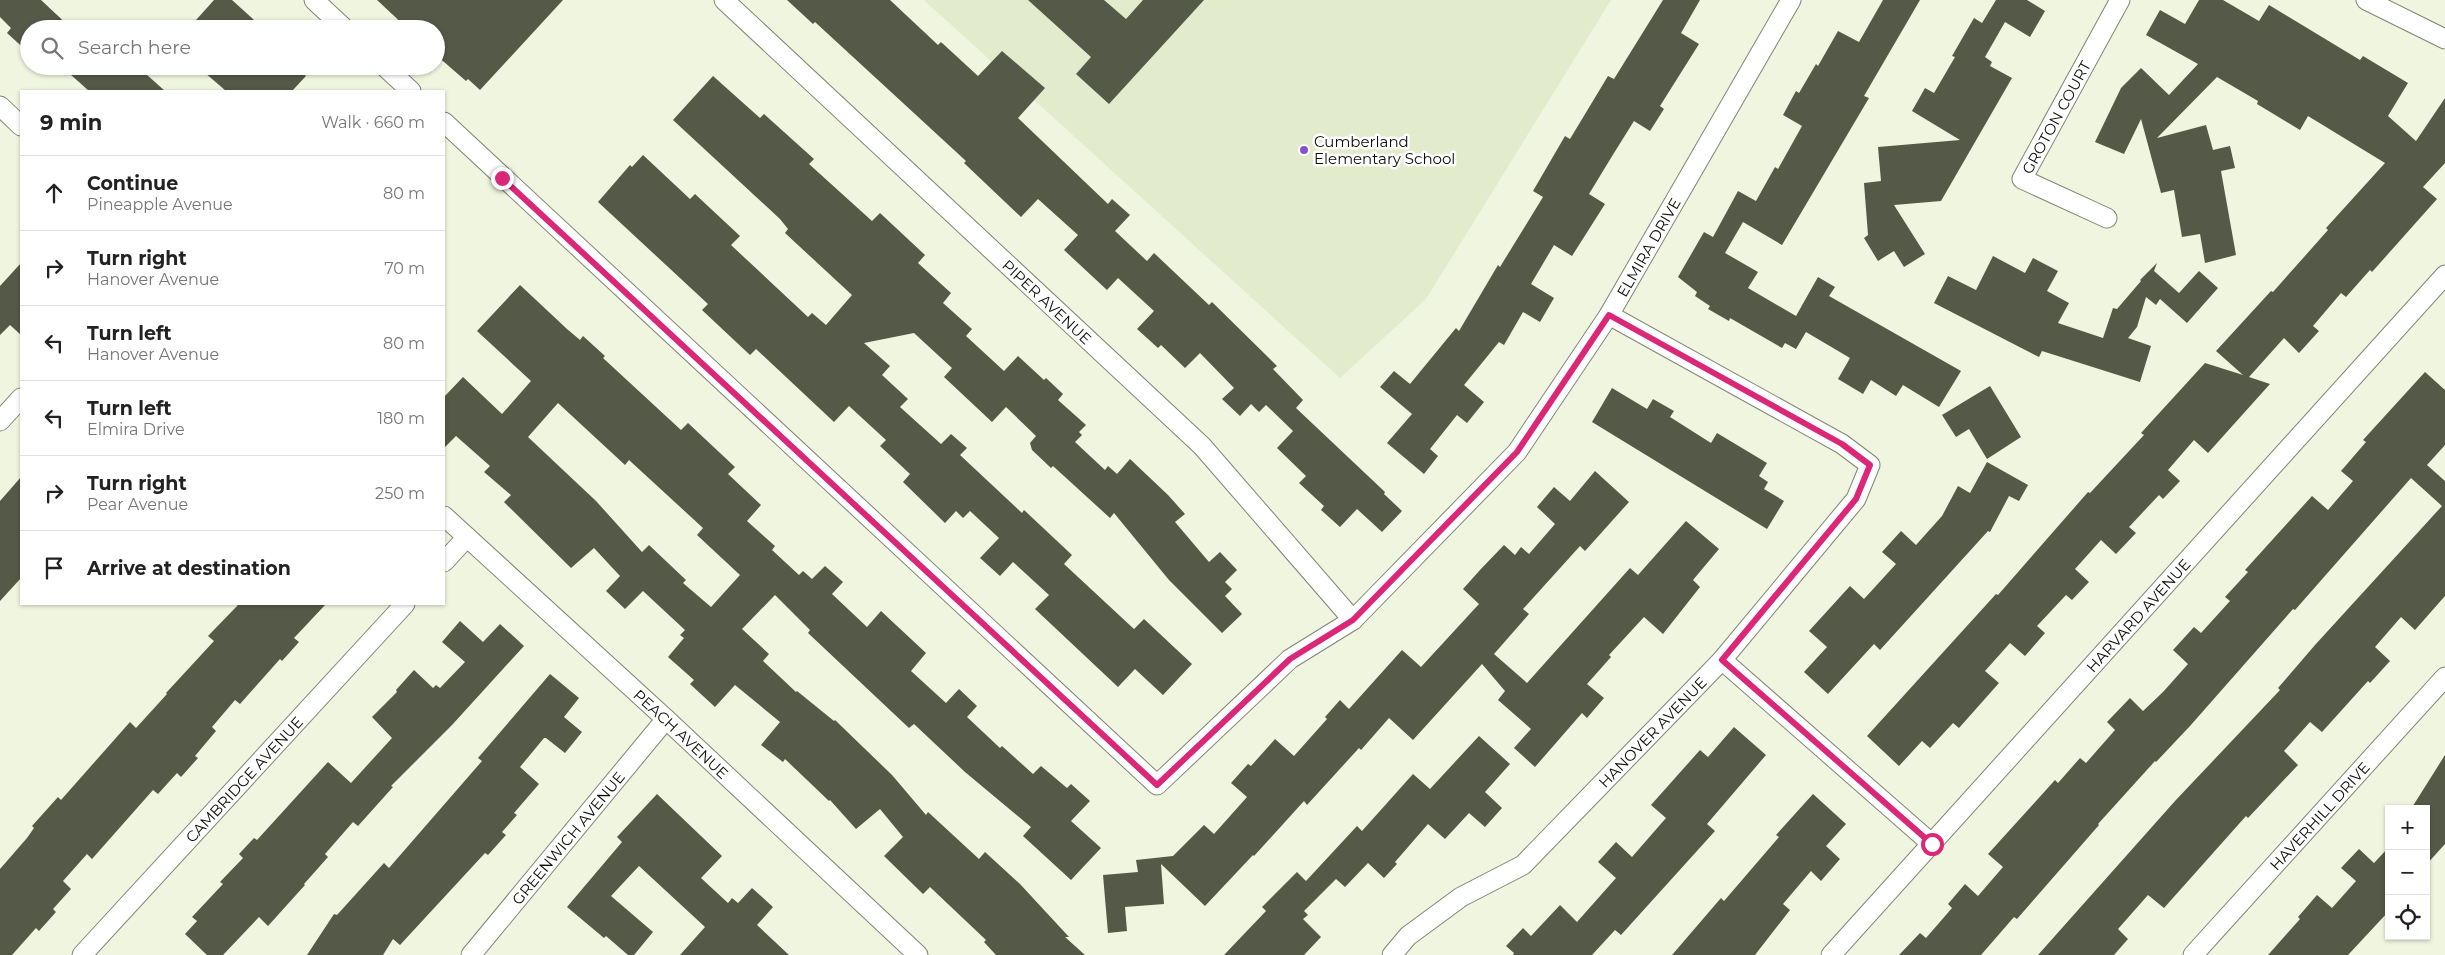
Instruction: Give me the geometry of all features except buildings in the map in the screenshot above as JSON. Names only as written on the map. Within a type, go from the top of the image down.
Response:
[{"type":"street","points":[[314,0],[335,20]]},
{"type":"street","name":"PIPER AVENUE","points":[[724,0],[1202,446],[1353,620]]},
{"type":"street","name":"ELMIRA DRIVE","points":[[445,123],[1157,785],[1290,659],[1353,620],[1517,452],[1609,315],[1791,0]]},
{"type":"street","name":"GROTON COURT","points":[[2107,218],[2022,179],[2120,0]]},
{"type":"street","points":[[2366,0],[2445,39]]},
{"type":"street","points":[[394,75],[410,90]]},
{"type":"street","points":[[0,106],[20,125]]},
{"type":"street","name":"HARVARD AVENUE","points":[[1831,955],[2445,275]]},
{"type":"street","name":"HANOVER AVENUE","points":[[1392,955],[1408,936],[1461,897],[1523,865],[1722,660],[1856,499],[1870,465],[1842,444],[1609,315]]},
{"type":"street","points":[[0,421],[20,399]]},
{"type":"street","name":"PEACH AVENUE","points":[[445,517],[666,719],[918,955]]},
{"type":"street","points":[[445,561],[467,537]]},
{"type":"street","name":"CAMBRIDGE AVENUE","points":[[82,955],[404,605]]},
{"type":"street","points":[[1722,660],[1932,844]]},
{"type":"street","name":"HAVERHILL DRIVE","points":[[2193,955],[2445,677]]},
{"type":"street","name":"GREENWICH AVENUE","points":[[471,955],[666,719]]},
{"type":"shaded area","name":"Cumberland Elementary School","points":[[924,0],[1611,0],[1426,299],[1340,378]]},
{"type":"place","name":"Cumberland Elementary School","points":[[1304,150]]},
{"type":"route","points":[[502,178],[1157,785],[1290,659],[1353,620],[1517,452],[1609,315],[1842,444],[1870,465],[1856,499],[1722,660],[1932,844]]}]
